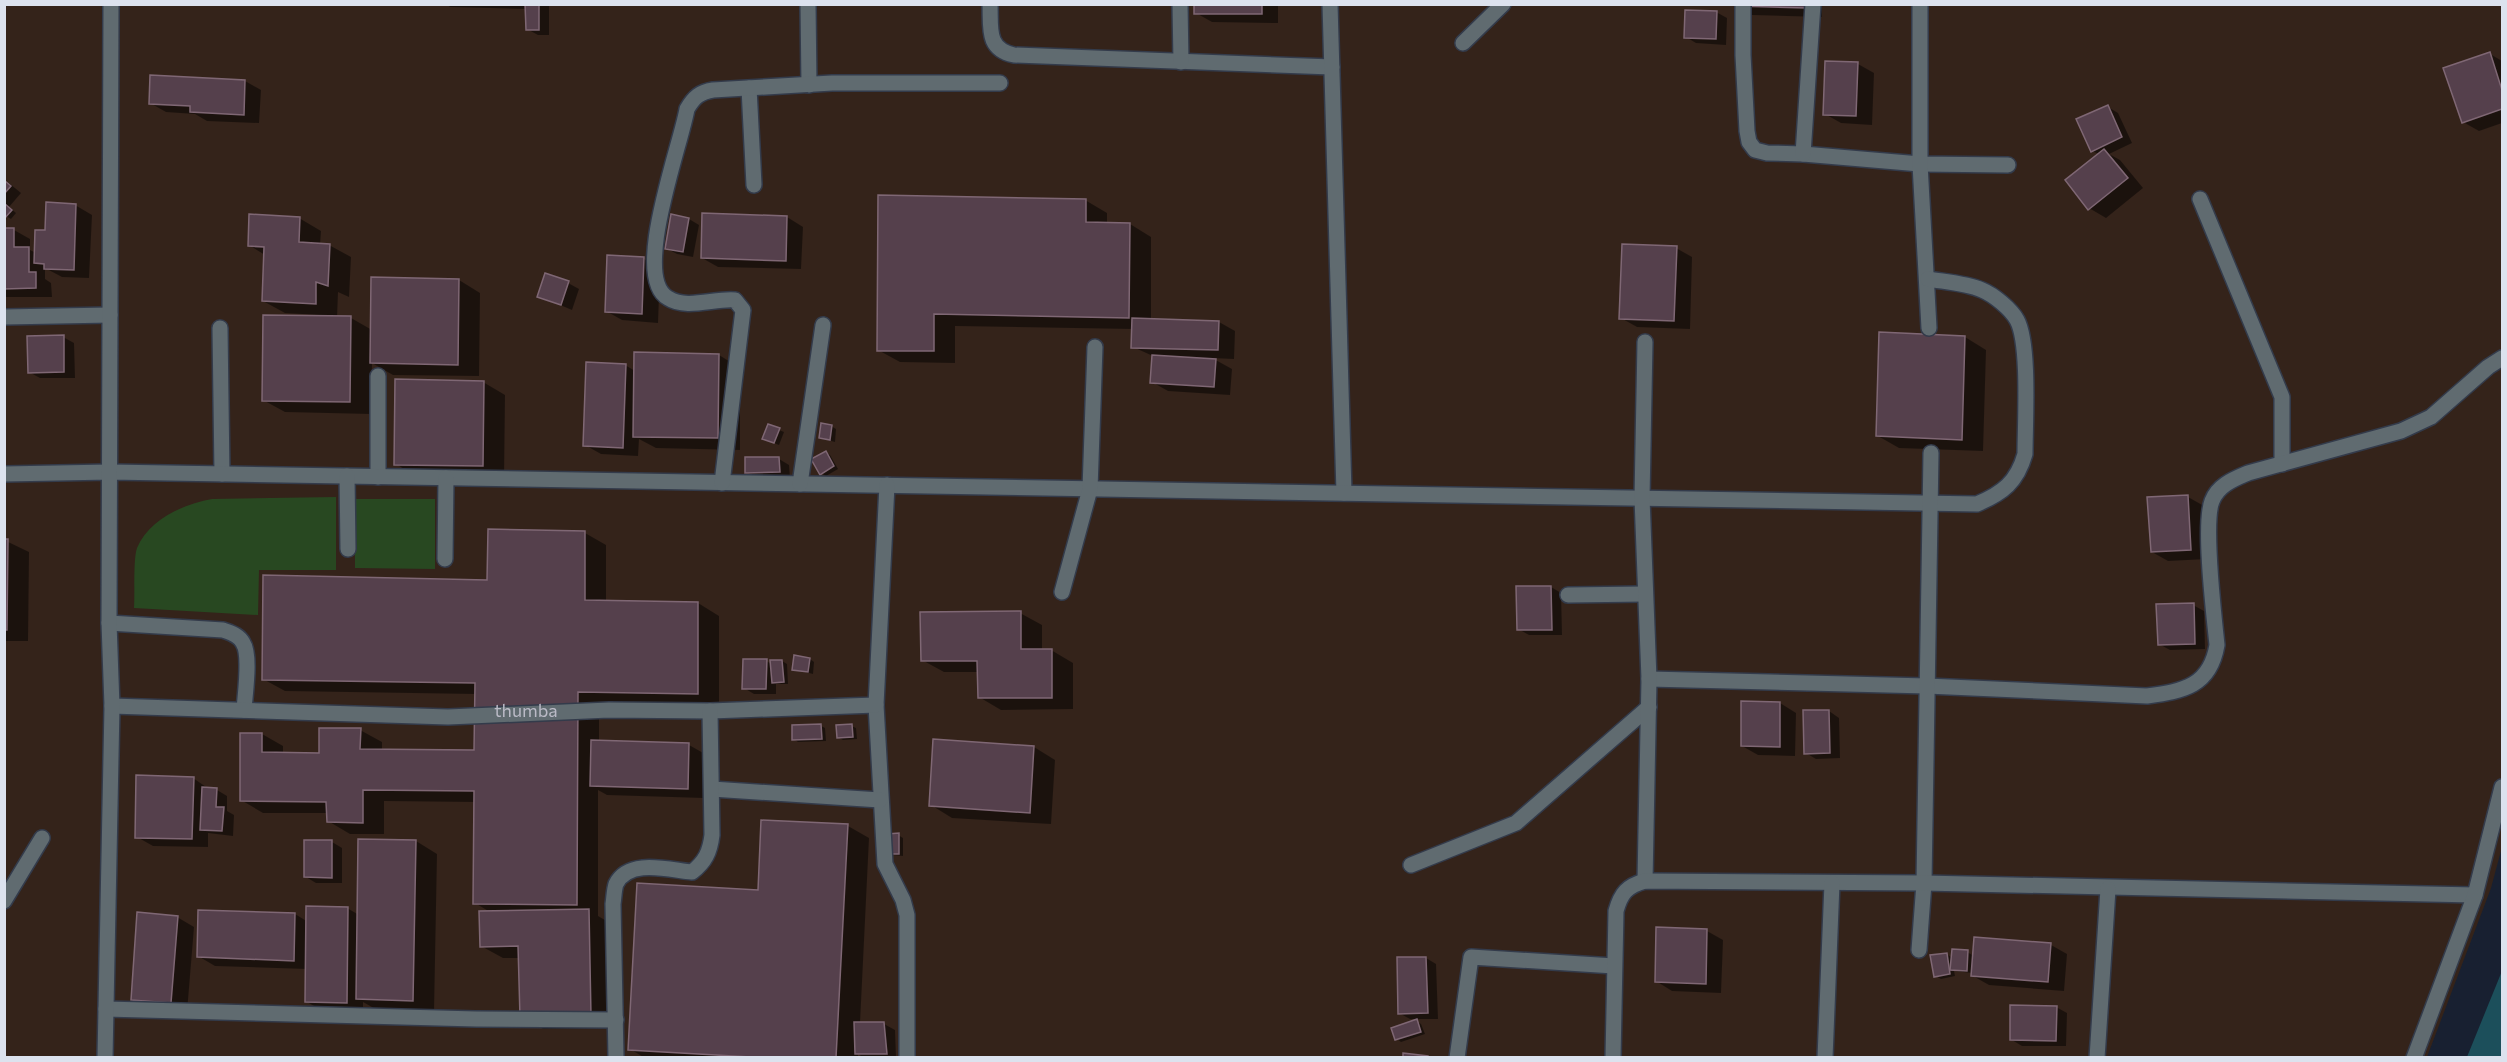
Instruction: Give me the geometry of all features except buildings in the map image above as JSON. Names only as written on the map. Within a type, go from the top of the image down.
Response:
[{"type":"street","points":[[105,1058],[112,706],[109,623],[111,4]]},
{"type":"street","points":[[808,4],[809,85]]},
{"type":"street","points":[[990,4],[993,42],[1004,53],[1026,56],[1332,67]]},
{"type":"street","points":[[1180,4],[1181,62]]},
{"type":"street","points":[[1330,4],[1344,493]]},
{"type":"street","points":[[1463,43],[1503,4]]},
{"type":"street","points":[[1743,4],[1743,55],[1749,142],[1755,150],[1767,153],[1920,164],[2008,165]]},
{"type":"street","points":[[1803,154],[1813,4]]},
{"type":"street","points":[[1920,4],[1920,164],[1929,328]]},
{"type":"street","points":[[722,483],[743,325],[743,310],[735,300],[722,299],[681,304],[666,298],[655,279],[653,265],[657,230],[687,109],[693,98],[702,92],[809,85],[1000,83]]},
{"type":"street","points":[[749,88],[754,185]]},
{"type":"street","points":[[2200,200],[2282,397],[2282,464]]},
{"type":"street","points":[[4,474],[110,472],[1977,504],[1993,497],[2008,486],[2020,471],[2025,454],[2024,346],[2017,320],[1992,296],[1968,285],[1928,279]]},
{"type":"street","points":[[4,316],[110,315]]},
{"type":"street","points":[[800,484],[823,325]]},
{"type":"street","points":[[220,328],[222,474]]},
{"type":"street","points":[[1645,342],[1642,498],[1649,679],[1645,881]]},
{"type":"street","points":[[1062,592],[1090,489],[1095,347]]},
{"type":"street","points":[[1649,679],[1927,686],[2147,696],[2190,687],[2206,675],[2214,660],[2217,645],[2208,522],[2212,501],[2220,489],[2232,480],[2401,431],[2431,417],[2488,367],[2502,358]]},
{"type":"street","points":[[378,376],[378,477]]},
{"type":"street","points":[[1919,950],[1924,883],[1932,503],[1931,453]]},
{"type":"street","points":[[347,476],[348,549]]},
{"type":"street","points":[[445,559],[446,478]]},
{"type":"street","points":[[887,485],[876,705],[885,864],[903,900],[907,915],[907,1058]]},
{"type":"street","points":[[1568,596],[1644,594]]},
{"type":"street","points":[[109,623],[223,630],[237,635],[244,644],[246,659],[244,710]]},
{"type":"street","points":[[112,706],[448,717],[609,710],[710,711],[876,705]]},
{"type":"street","points":[[1411,865],[1516,823],[1649,707]]},
{"type":"street","points":[[616,1058],[613,903],[616,885],[625,874],[639,867],[692,872],[703,863],[711,848],[712,835],[710,711]]},
{"type":"street","points":[[2414,1058],[2475,895],[2502,787]]},
{"type":"street","points":[[712,789],[880,800]]},
{"type":"street","points":[[4,901],[42,838]]},
{"type":"street","points":[[1613,1058],[1616,911],[1619,898],[1633,885],[1645,881],[1924,883],[2108,889],[2475,895]]},
{"type":"street","points":[[1825,1058],[1832,883]]},
{"type":"street","points":[[2097,1058],[2108,889]]},
{"type":"street","points":[[1457,1058],[1471,957],[1614,966]]},
{"type":"street","points":[[106,1009],[476,1019],[616,1020]]},
{"type":"shaded area","points":[[5,5],[2502,5],[2502,847],[2491,888],[2427,1057],[5,1058]]},
{"type":"shaded area","points":[[336,497],[336,570],[259,570],[258,615],[134,608],[137,548],[150,529],[168,514],[212,499]]},
{"type":"shaded area","points":[[355,499],[435,499],[435,569],[355,568]]},
{"type":"shaded area","points":[[2502,971],[2502,1057],[2467,1057]]}]
